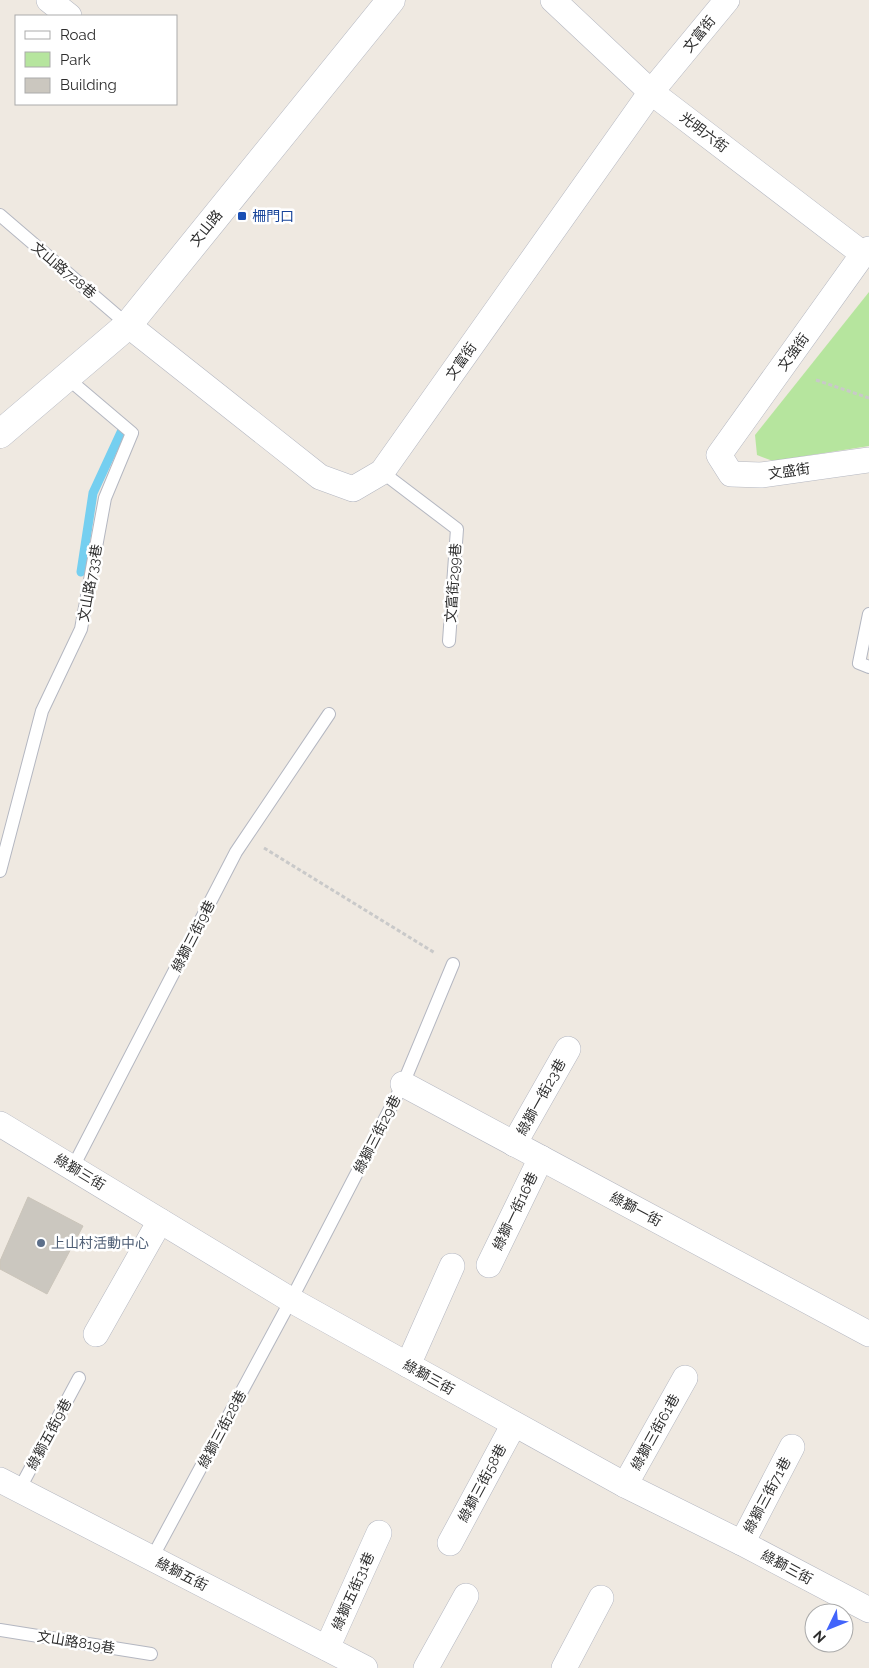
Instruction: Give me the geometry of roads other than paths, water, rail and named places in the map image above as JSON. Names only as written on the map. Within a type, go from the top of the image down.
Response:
[{"type":"main road","name":"文山路","points":[[0,434],[128,325],[391,0]]},
{"type":"street","points":[[49,0],[68,15]]},
{"type":"street","name":"光明六街","points":[[553,0],[652,92],[866,252]]},
{"type":"street","name":"文富街","points":[[128,325],[320,477],[353,489],[382,472],[652,92],[727,0]]},
{"type":"street","name":"文強街","points":[[718,455],[866,252]]},
{"type":"street","name":"文盛街","points":[[718,455],[731,474],[761,476],[869,460]]},
{"type":"street","name":"綠獅一街23巷","points":[[514,1144],[568,1050]]},
{"type":"street","name":"綠獅一街","points":[[403,1084],[869,1334]]},
{"type":"street","name":"綠獅三街","points":[[0,1124],[291,1300],[625,1485],[742,1543],[869,1610]]},
{"type":"street","name":"綠獅一街16巷","points":[[490,1265],[541,1158]]},
{"type":"street","points":[[96,1334],[160,1221]]},
{"type":"street","points":[[408,1365],[452,1266]]},
{"type":"street","name":"綠獅三街61巷","points":[[625,1485],[685,1378]]},
{"type":"street","name":"綠獅三街58巷","points":[[450,1543],[514,1424]]},
{"type":"street","name":"綠獅三街71巷","points":[[742,1543],[792,1447]]},
{"type":"street","name":"綠獅五街","points":[[10,1485],[365,1668]]},
{"type":"street","name":"綠獅五街31巷","points":[[327,1648],[379,1533]]},
{"type":"street","points":[[426,1668],[466,1596]]},
{"type":"street","points":[[564,1668],[601,1598]]},
{"type":"lane","name":"文山路728巷","points":[[0,216],[128,325]]},
{"type":"lane","name":"文山路733巷","points":[[0,872],[42,711],[81,629],[105,498],[132,433],[66,377]]},
{"type":"lane","name":"文富街299巷","points":[[382,472],[457,529],[449,642]]},
{"type":"lane","points":[[869,614],[859,662],[869,667]]},
{"type":"lane","name":"綠獅三街9巷","points":[[73,1167],[236,852],[329,714]]},
{"type":"lane","name":"綠獅三街29巷","points":[[291,1300],[403,1084],[453,964]]},
{"type":"lane","name":"綠獅三街28巷","points":[[152,1558],[291,1300]]},
{"type":"lane","name":"綠獅五街9巷","points":[[10,1485],[79,1378]]},
{"type":"lane","name":"文山路819巷","points":[[0,1630],[151,1654]]},
{"type":"waterway","points":[[81,572],[93,493],[123,428]]},
{"type":"place","name":"柵門口","points":[[242,216]]},
{"type":"place","name":"上山村活動中心","points":[[41,1243]]}]
